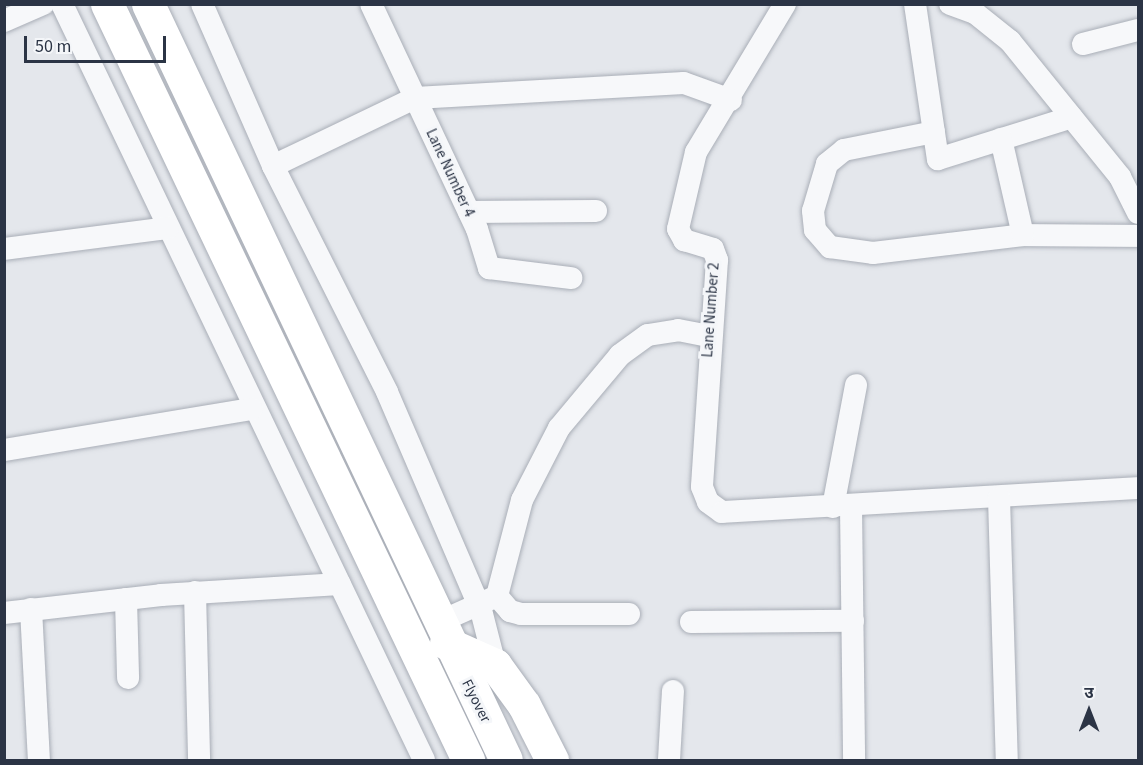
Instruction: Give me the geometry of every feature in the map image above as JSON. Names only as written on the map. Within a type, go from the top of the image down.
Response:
[{"type":"highway","points":[[107,4],[468,760]]},
{"type":"highway","name":"Flyover","points":[[148,4],[441,633],[506,760]]},
{"type":"highway","points":[[441,633],[495,665],[524,705],[552,760]]},
{"type":"street","points":[[4,21],[44,4]]},
{"type":"street","points":[[62,4],[252,409],[340,584],[424,760]]},
{"type":"street","points":[[202,4],[273,166],[387,392],[488,600],[495,665]]},
{"type":"street","name":"Lane Number 4","points":[[371,4],[469,212],[489,268],[571,278]]},
{"type":"street","name":"Lane Number 2","points":[[785,4],[731,100],[696,152],[678,229],[684,240],[713,249],[717,260],[709,336],[702,487],[708,502],[722,512],[842,507]]},
{"type":"street","points":[[915,4],[938,159],[1072,117]]},
{"type":"street","points":[[950,4],[975,13],[1011,41],[1120,177],[1138,213]]},
{"type":"street","points":[[1083,44],[1138,30]]},
{"type":"street","points":[[273,166],[415,98],[684,83],[731,100]]},
{"type":"street","points":[[934,132],[844,150],[827,164],[813,211],[815,230],[830,247],[873,253],[1023,235],[1138,236]]},
{"type":"street","points":[[1001,139],[1023,235]]},
{"type":"street","points":[[469,212],[596,211]]},
{"type":"street","points":[[4,249],[168,228]]},
{"type":"street","points":[[441,633],[488,600],[522,500],[559,428],[620,355],[648,334],[678,330],[709,336]]},
{"type":"street","points":[[854,760],[853,621],[842,507],[856,385]]},
{"type":"street","points":[[4,450],[252,409]]},
{"type":"street","points":[[842,507],[1138,488]]},
{"type":"street","points":[[999,498],[1007,760]]},
{"type":"street","points":[[4,613],[195,592],[340,584]]},
{"type":"street","points":[[195,592],[199,760]]},
{"type":"street","points":[[126,599],[128,678]]},
{"type":"street","points":[[488,600],[521,614],[629,614]]},
{"type":"street","points":[[30,609],[39,760]]},
{"type":"street","points":[[691,622],[853,621]]},
{"type":"street","points":[[669,760],[673,691]]}]
